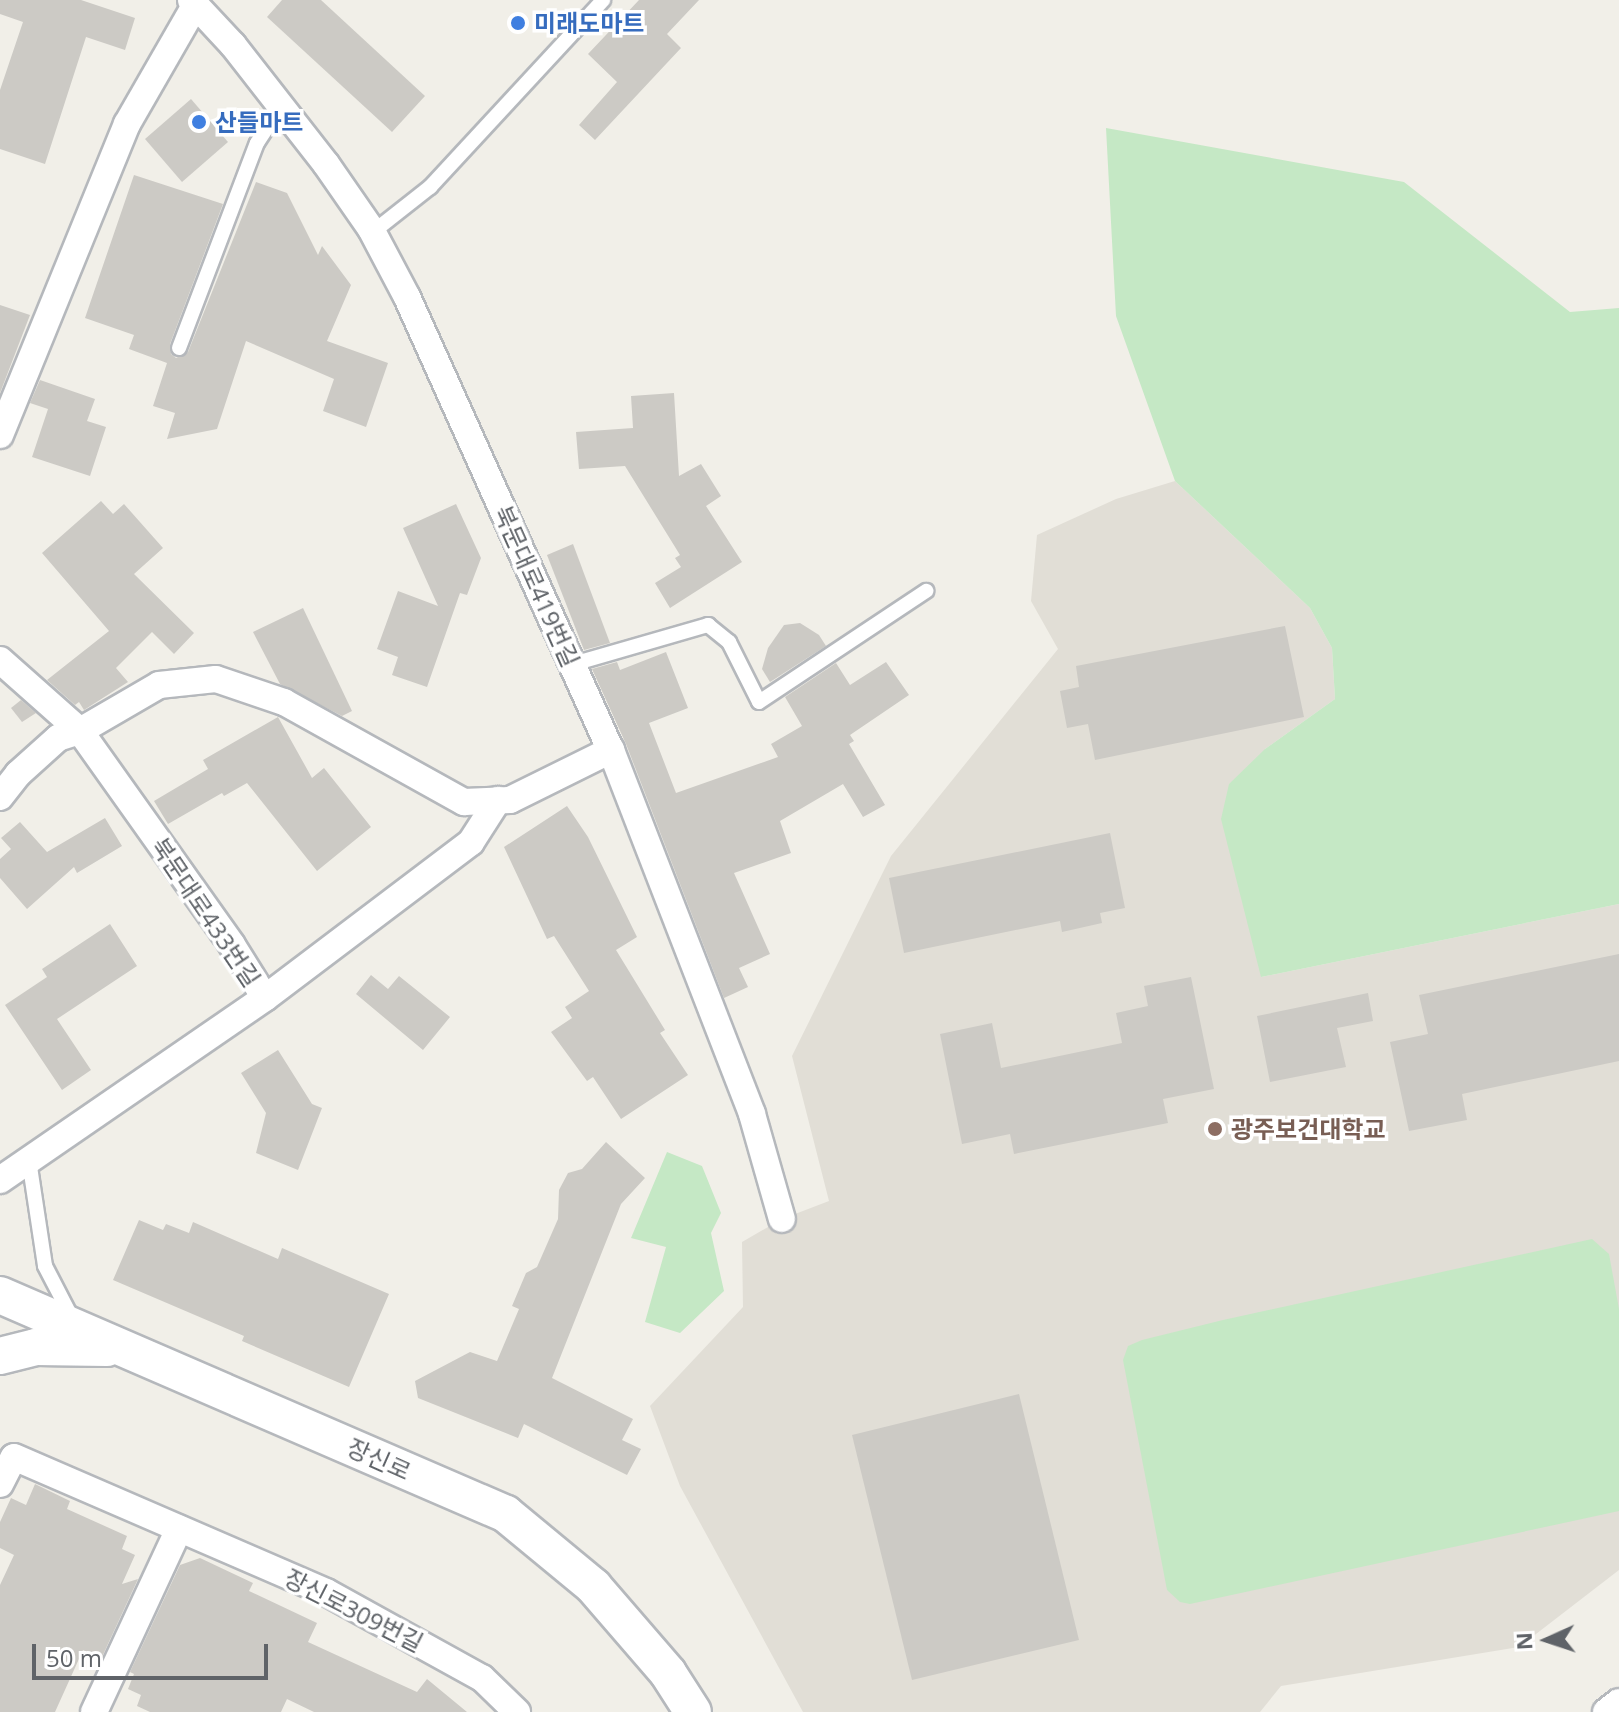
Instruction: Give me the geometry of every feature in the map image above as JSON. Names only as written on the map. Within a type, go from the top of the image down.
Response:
[{"type":"main road","name":"장신로","points":[[0,1295],[506,1514],[593,1586],[668,1673],[693,1712]]},
{"type":"main road","points":[[0,1356],[36,1347],[125,1348]]},
{"type":"street","name":"북문대로419번길","points":[[0,435],[127,124],[193,2],[233,45],[281,106],[373,232],[407,297],[611,750],[752,1114],[782,1219]]},
{"type":"street","name":"북문대로433번길","points":[[0,660],[80,731],[232,945],[265,998],[471,842],[498,800]]},
{"type":"street","points":[[0,797],[18,774],[58,738],[80,731],[159,685],[216,679],[284,702],[464,802],[510,800],[611,750]]},
{"type":"street","points":[[0,1180],[265,998]]},
{"type":"street","name":"장신로309번길","points":[[0,1484],[14,1457],[326,1592],[482,1678],[517,1712]]},
{"type":"street","points":[[96,1711],[179,1529]]},
{"type":"street","points":[[1606,1712],[1619,1702]]},
{"type":"lane","points":[[373,232],[430,187],[603,0]]},
{"type":"lane","points":[[179,348],[257,143],[281,106]]},
{"type":"lane","points":[[573,664],[708,625],[729,642],[759,702],[926,591]]},
{"type":"lane","points":[[29,1160],[45,1266],[78,1329]]},
{"type":"shaded area","name":"광주보건대학교","points":[[1175,481],[1310,608],[1332,648],[1335,699],[1265,749],[1261,977],[1619,904],[1619,1570],[1519,1647],[1281,1686],[1260,1712],[803,1712],[680,1486],[650,1406],[743,1307],[742,1242],[782,1219],[829,1201],[792,1056],[891,856],[1058,649],[1031,601],[1037,535],[1116,499]]},
{"type":"green space","points":[[1106,128],[1404,182],[1570,312],[1619,308],[1619,904],[1261,977],[1221,819],[1229,784],[1265,749],[1335,699],[1332,648],[1310,608],[1175,481],[1116,316]]},
{"type":"green space","points":[[667,1152],[702,1166],[721,1213],[711,1233],[724,1291],[680,1333],[645,1322],[666,1247],[631,1238]]},
{"type":"green space","points":[[1592,1239],[1609,1254],[1619,1309],[1619,1511],[1190,1604],[1180,1602],[1167,1590],[1123,1360],[1128,1346],[1223,1320]]},
{"type":"building","points":[[0,0],[81,0],[135,18],[125,50],[86,37],[45,164],[0,149],[0,90],[23,22],[0,14]]},
{"type":"building","points":[[282,0],[321,0],[425,96],[392,132],[267,17]]},
{"type":"building","points":[[639,0],[699,0],[667,34],[681,48],[595,140],[579,125],[617,82],[588,54]]},
{"type":"building","points":[[191,99],[228,142],[182,182],[145,139]]},
{"type":"building","points":[[134,175],[223,204],[170,344],[171,354],[176,358],[188,352],[256,182],[287,193],[318,255],[322,246],[351,285],[327,341],[388,363],[366,427],[323,411],[334,379],[246,341],[217,429],[167,439],[175,413],[153,406],[167,363],[129,349],[134,335],[85,318]]},
{"type":"building","points":[[0,305],[30,315],[0,393]]},
{"type":"building","points":[[40,380],[95,399],[87,421],[106,427],[90,476],[32,457],[48,409],[30,403]]},
{"type":"building","points":[[674,393],[679,476],[701,464],[721,496],[706,506],[742,562],[670,608],[655,583],[681,567],[675,558],[680,555],[625,466],[579,469],[576,432],[633,428],[631,396]]},
{"type":"building","points":[[101,501],[113,514],[124,504],[163,548],[134,574],[194,633],[174,654],[152,632],[116,668],[128,682],[84,710],[79,702],[75,705],[47,680],[109,631],[42,553]]},
{"type":"building","points":[[456,504],[481,558],[467,595],[460,593],[427,687],[392,675],[398,657],[377,649],[398,591],[438,606],[403,528]]},
{"type":"building","points":[[573,544],[610,643],[584,650],[547,555]]},
{"type":"building","points":[[303,608],[352,711],[342,716],[280,684],[253,632]]},
{"type":"building","points":[[800,623],[819,635],[826,646],[770,682],[762,669],[768,648],[784,625]]},
{"type":"building","points":[[1285,626],[1304,717],[1095,760],[1088,724],[1067,728],[1060,691],[1079,687],[1076,666]]},
{"type":"building","points":[[666,652],[688,708],[649,723],[676,793],[778,757],[771,744],[802,726],[785,697],[836,663],[850,685],[886,662],[909,695],[850,735],[854,741],[849,744],[885,805],[863,817],[843,784],[780,821],[791,853],[734,873],[770,954],[739,968],[748,987],[724,998],[626,744],[592,669],[617,662],[620,670]]},
{"type":"building","points":[[21,700],[36,713],[22,722],[11,708]]},
{"type":"building","points":[[278,717],[312,778],[324,768],[371,827],[317,871],[247,783],[224,796],[222,793],[168,824],[154,801],[208,769],[203,760]]},
{"type":"building","points":[[567,806],[588,837],[637,937],[616,950],[665,1030],[660,1033],[688,1075],[621,1119],[593,1077],[587,1081],[551,1032],[572,1018],[565,1007],[589,991],[554,936],[547,939],[504,847]]},
{"type":"building","points":[[105,818],[122,846],[77,873],[74,867],[27,909],[0,878],[0,859],[11,849],[1,838],[20,822],[47,852]]},
{"type":"building","points":[[1110,833],[1125,908],[1100,913],[1102,923],[1062,932],[1060,921],[904,953],[889,878]]},
{"type":"building","points":[[110,924],[137,966],[57,1019],[91,1070],[62,1090],[5,1005],[47,977],[42,969]]},
{"type":"building","points":[[1619,954],[1619,1061],[1462,1094],[1467,1120],[1409,1131],[1390,1042],[1428,1034],[1419,995]]},
{"type":"building","points":[[371,975],[388,989],[399,976],[450,1017],[423,1050],[356,994]]},
{"type":"building","points":[[1191,977],[1214,1089],[1163,1099],[1168,1123],[1014,1154],[1010,1134],[962,1144],[940,1034],[992,1023],[1001,1068],[1122,1043],[1116,1013],[1148,1006],[1144,986]]},
{"type":"building","points":[[1368,993],[1373,1021],[1337,1028],[1346,1067],[1270,1082],[1257,1016]]},
{"type":"building","points":[[278,1050],[312,1104],[322,1108],[298,1170],[256,1153],[266,1113],[241,1073]]},
{"type":"building","points":[[606,1142],[645,1178],[621,1204],[552,1378],[633,1419],[622,1440],[641,1449],[627,1475],[524,1424],[518,1438],[418,1398],[415,1381],[470,1352],[497,1361],[519,1309],[512,1306],[526,1273],[537,1267],[558,1219],[559,1190],[568,1173],[582,1169]]},
{"type":"building","points":[[139,1220],[163,1230],[166,1224],[189,1233],[193,1222],[278,1259],[282,1248],[389,1294],[349,1387],[242,1341],[244,1336],[113,1280]]},
{"type":"building","points":[[1019,1394],[1079,1640],[912,1680],[852,1435]]},
{"type":"building","points":[[35,1484],[70,1501],[67,1509],[127,1536],[122,1549],[135,1555],[122,1584],[138,1579],[101,1659],[83,1650],[55,1712],[0,1712],[0,1585],[14,1555],[0,1548],[0,1522],[11,1498],[26,1505]]},
{"type":"building","points":[[200,1558],[253,1583],[249,1591],[317,1623],[308,1642],[417,1692],[427,1679],[467,1712],[314,1712],[287,1699],[281,1712],[150,1712],[137,1706],[141,1695],[128,1689],[134,1674],[130,1672],[180,1565]]},
{"type":"place","name":"미래도마트","points":[[518,23]]},
{"type":"place","name":"산들마트","points":[[199,122]]},
{"type":"place","name":"광주보건대학교","points":[[1215,1129]]}]
